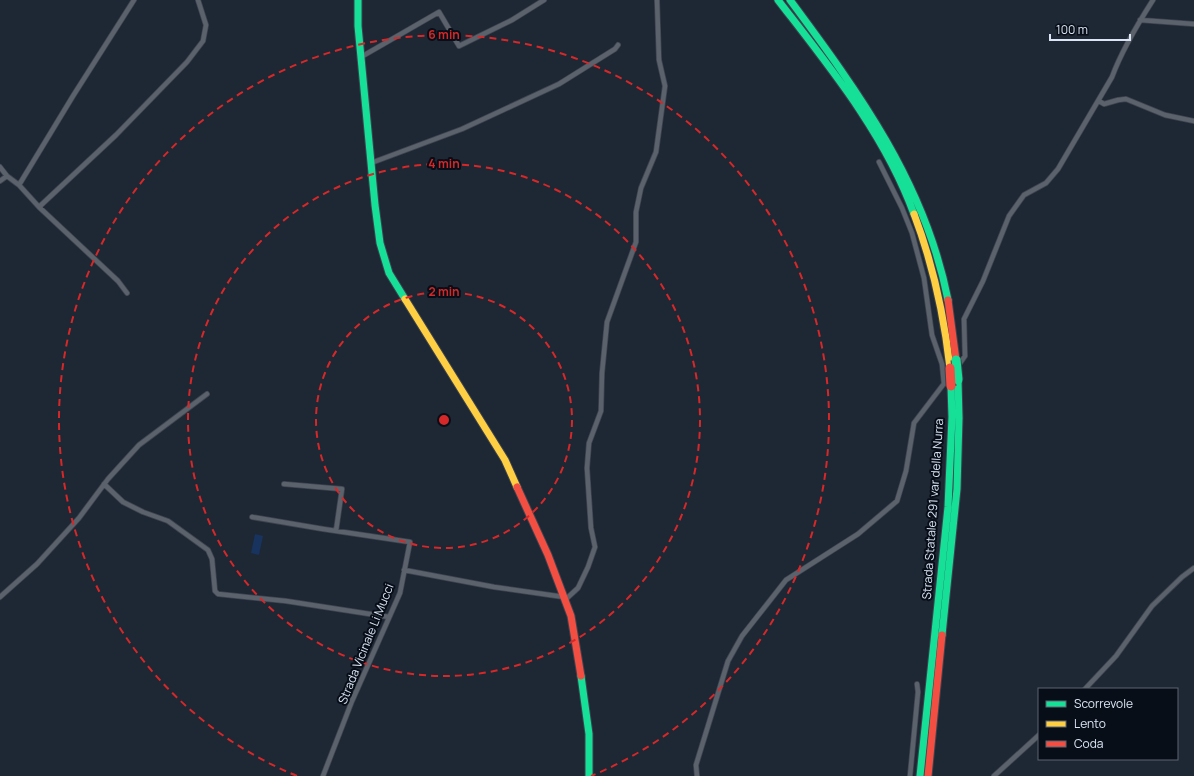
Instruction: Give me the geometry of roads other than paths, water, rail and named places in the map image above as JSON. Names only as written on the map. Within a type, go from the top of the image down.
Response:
[{"type":"main road","points":[[358,0],[358,26],[380,243],[389,273],[505,460],[548,555],[565,598],[571,616],[589,734],[589,776]]},
{"type":"main road","name":"Strada Statale 291 var della Nurra","points":[[778,0],[861,113],[904,188],[924,242],[937,287],[953,364]]},
{"type":"main road","name":"Strada Statale 291 var della Nurra","points":[[790,0],[833,58],[875,120],[894,154],[912,192],[930,239],[945,290],[953,364],[951,383],[952,417],[948,507],[920,776]]},
{"type":"main road","name":"Strada Statale 291 var della Nurra","points":[[928,776],[957,489],[959,418],[951,383]]},
{"type":"street","points":[[19,185],[134,0]]},
{"type":"street","points":[[39,207],[116,135],[187,62],[203,41],[206,25],[198,0]]},
{"type":"street","points":[[361,57],[439,12],[459,46],[512,20],[544,0]]},
{"type":"street","points":[[404,570],[565,598],[578,588],[588,567],[595,547],[591,528],[587,468],[589,442],[601,411],[602,373],[607,322],[636,242],[636,212],[640,188],[656,152],[665,86],[659,60],[657,0]]},
{"type":"street","points":[[697,776],[696,765],[728,661],[742,636],[786,580],[858,534],[897,501],[906,471],[914,423],[951,383],[966,356],[964,319],[982,281],[1009,216],[1024,195],[1046,183],[1058,169],[1099,101],[1140,20],[1153,0]]},
{"type":"street","points":[[1140,20],[1194,24]]},
{"type":"street","points":[[372,163],[462,129],[559,84],[615,50],[618,45]]},
{"type":"street","points":[[1099,101],[1104,104],[1126,99],[1165,115],[1194,121]]},
{"type":"street","points":[[879,162],[902,208],[912,233],[924,278],[932,335],[942,364],[951,383]]},
{"type":"street","points":[[0,167],[7,176],[19,185],[39,207],[118,281],[127,293]]},
{"type":"street","points":[[0,181],[7,176]]},
{"type":"street","points":[[0,597],[37,564],[79,518],[104,484],[139,445],[207,394]]},
{"type":"street","points":[[104,484],[123,502],[143,512],[168,521],[208,550],[212,559],[215,591],[218,594],[286,601],[390,617]]},
{"type":"street","points":[[284,484],[342,489],[336,531]]},
{"type":"street","name":"Strada Vicinale Li Mucci","points":[[252,516],[410,542],[400,593],[352,701],[323,776]]},
{"type":"street","points":[[1086,688],[1116,656],[1152,606],[1182,577],[1194,568]]},
{"type":"street","points":[[910,776],[918,692],[917,684]]},
{"type":"street","points":[[994,776],[1038,736]]}]
